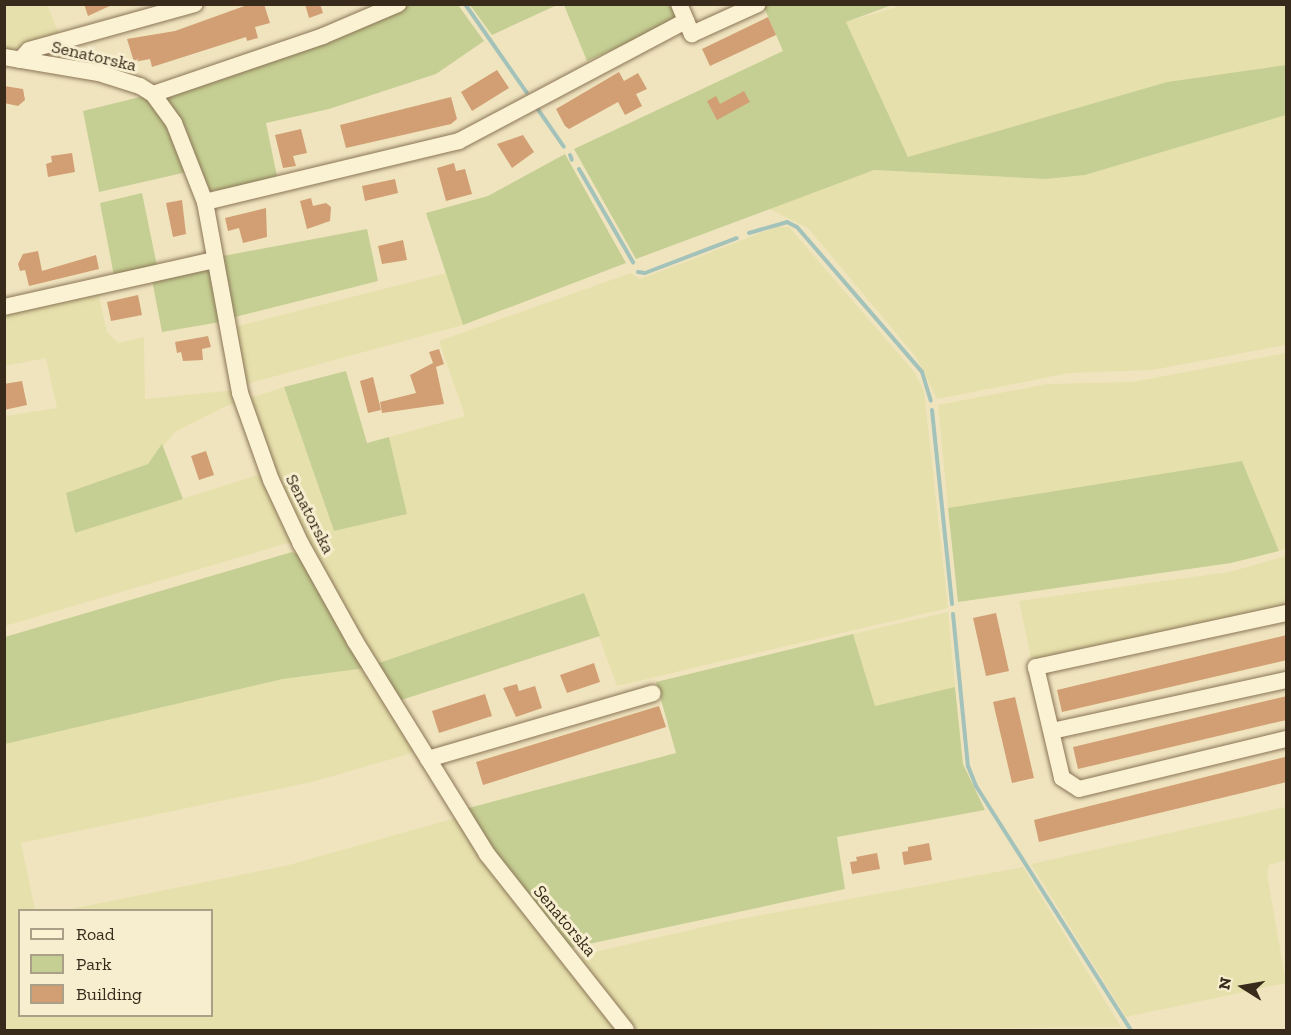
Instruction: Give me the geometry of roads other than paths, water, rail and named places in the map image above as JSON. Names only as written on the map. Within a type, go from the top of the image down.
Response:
[{"type":"street","points":[[12,59],[29,50],[195,4]]},
{"type":"street","points":[[153,94],[323,36],[398,4]]},
{"type":"street","points":[[679,4],[692,34],[758,4]]},
{"type":"street","points":[[205,202],[459,141],[686,21]]},
{"type":"street","name":"Senatorska","points":[[12,59],[121,78],[153,94],[174,123],[205,202],[235,376],[270,480],[355,641],[503,877],[626,1030]]},
{"type":"street","points":[[4,307],[214,260]]},
{"type":"street","points":[[1287,613],[1036,667],[1062,778],[1079,789],[1287,739]]},
{"type":"street","points":[[1052,731],[1287,680]]},
{"type":"street","points":[[428,759],[654,693]]},
{"type":"waterway","points":[[465,4],[527,93]]},
{"type":"waterway","points":[[537,108],[564,147]]},
{"type":"waterway","points":[[570,155],[572,160]]},
{"type":"waterway","points":[[579,169],[633,262]]},
{"type":"waterway","points":[[749,233],[787,222],[797,227],[922,372],[931,401]]},
{"type":"waterway","points":[[638,272],[645,273],[737,238]]},
{"type":"waterway","points":[[932,410],[952,604]]},
{"type":"waterway","points":[[953,614],[968,766],[976,786],[1131,1030]]}]
